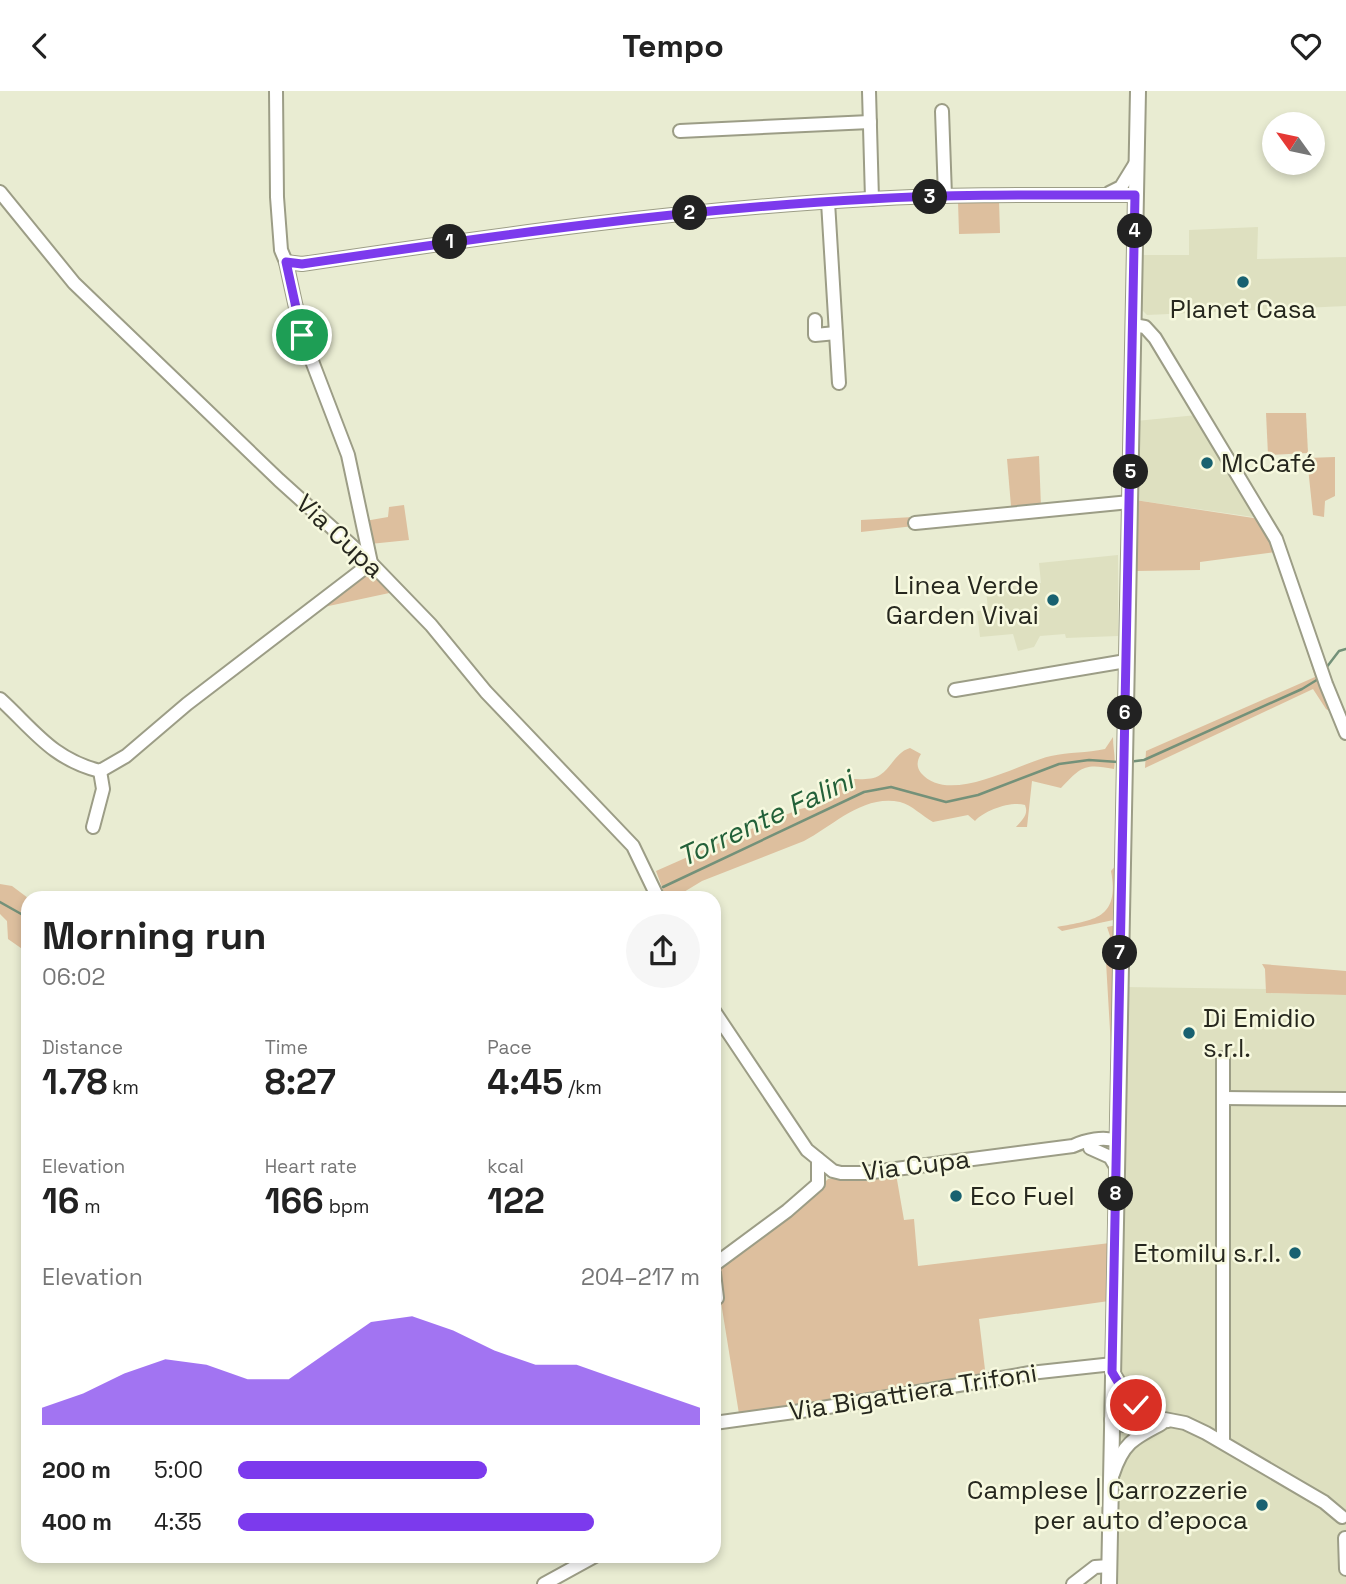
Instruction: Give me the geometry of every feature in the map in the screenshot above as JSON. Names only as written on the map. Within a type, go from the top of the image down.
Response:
[{"type":"main road","points":[[1109,1584],[1138,91]]},
{"type":"street","points":[[0,699],[59,755],[80,767],[100,771],[126,755],[187,704],[371,562],[348,456],[302,335],[281,250],[277,197],[276,91]]},
{"type":"street","points":[[869,91],[872,199]]},
{"type":"street","points":[[943,111],[945,196]]},
{"type":"street","points":[[680,131],[870,122]]},
{"type":"street","points":[[1102,194],[1114,192],[1121,187],[1137,161]]},
{"type":"street","name":"Via Cupa","points":[[0,192],[74,283],[279,480],[371,562],[431,625],[486,692],[633,846],[655,891]]},
{"type":"street","points":[[286,262],[302,264],[492,236],[688,213],[945,196],[1135,195]]},
{"type":"street","points":[[828,202],[839,383]]},
{"type":"street","points":[[815,320],[815,335],[836,333]]},
{"type":"street","points":[[1133,325],[1145,327],[1154,338],[1276,539],[1346,733]]},
{"type":"street","points":[[915,523],[1130,502]]},
{"type":"street","points":[[955,690],[1126,661]]},
{"type":"street","points":[[93,827],[103,789],[100,771]]},
{"type":"street","name":"Via Cupa","points":[[721,1021],[807,1150],[833,1171],[841,1174],[1091,1144],[1111,1145],[1117,1141]]},
{"type":"street","points":[[1223,1058],[1223,1441]]},
{"type":"street","points":[[1223,1098],[1346,1099]]},
{"type":"street","points":[[1091,1144],[1111,1129],[1117,1111]]},
{"type":"street","name":"Via Cupa","points":[[1091,1144],[1110,1157],[1116,1167]]},
{"type":"street","points":[[721,1260],[818,1184],[818,1159]]},
{"type":"street","points":[[1113,1368],[1129,1399],[1144,1410],[1168,1421]]},
{"type":"street","name":"Via Bigattiera Trifoni","points":[[721,1422],[1030,1373],[1113,1368]]},
{"type":"street","points":[[1111,1420],[1124,1425],[1168,1421],[1185,1423],[1223,1441],[1324,1502],[1345,1522],[1346,1569]]},
{"type":"street","points":[[1111,1481],[1119,1457],[1127,1445],[1142,1433],[1168,1421]]},
{"type":"street","points":[[544,1584],[582,1563]]},
{"type":"street","points":[[1073,1584],[1095,1567],[1109,1566]]},
{"type":"shaded area","points":[[999,200],[1000,233],[959,234],[958,201]]},
{"type":"shaded area","name":"Planet Casa","points":[[1258,227],[1257,259],[1346,257],[1346,306],[1147,315],[1139,307],[1140,255],[1189,255],[1189,230]]},
{"type":"shaded area","points":[[1266,413],[1306,413],[1308,453],[1268,455]]},
{"type":"shaded area","points":[[1197,415],[1260,518],[1135,500],[1136,421]]},
{"type":"shaded area","points":[[1039,456],[1041,507],[1014,509],[1011,506],[1007,459]]},
{"type":"shaded area","points":[[1335,457],[1335,496],[1325,501],[1324,517],[1313,515],[1307,458]]},
{"type":"shaded area","points":[[1135,500],[1260,519],[1275,551],[1333,713],[1326,709],[1313,689],[1145,768],[1146,751],[1315,677],[1275,552],[1200,562],[1200,570],[1135,571]]},
{"type":"shaded area","points":[[404,505],[409,540],[370,544],[365,521],[388,517],[389,507]]},
{"type":"shaded area","points":[[913,517],[914,526],[861,532],[861,520]]},
{"type":"shaded area","name":"Linea Verde Garden Vivai","points":[[1118,555],[1118,636],[1040,636],[1034,647],[1018,651],[1013,634],[980,637],[977,611],[988,610],[986,589],[1041,583],[1039,563]]},
{"type":"shaded area","points":[[369,567],[394,592],[318,606]]},
{"type":"shaded area","points":[[1113,737],[1114,769],[1096,766],[1084,768],[1061,788],[1032,781],[1027,827],[1016,827],[1023,820],[1025,805],[998,807],[975,821],[968,815],[933,822],[904,803],[886,801],[861,807],[804,841],[702,881],[686,891],[663,891],[656,871],[800,809],[827,803],[838,794],[839,779],[876,777],[910,748],[921,754],[918,768],[921,773],[933,782],[949,785],[985,779],[1051,756],[1105,749]]},
{"type":"shaded area","points":[[1117,864],[1118,919],[1062,931],[1057,927],[1093,919],[1108,908],[1113,887],[1111,871]]},
{"type":"shaded area","points":[[0,884],[12,886],[21,893],[21,948],[8,939],[7,921],[0,914]]},
{"type":"shaded area","points":[[1117,925],[1114,1046],[1111,1047],[1106,962],[1110,936],[1107,927]]},
{"type":"shaded area","points":[[1262,964],[1346,971],[1346,995],[1266,993],[1265,969]]},
{"type":"shaded area","points":[[1124,987],[1266,989],[1267,993],[1346,995],[1346,1584],[1113,1584]]},
{"type":"shaded area","points":[[896,1174],[904,1220],[914,1219],[918,1266],[1110,1243],[1109,1301],[979,1319],[986,1378],[739,1414],[721,1302],[721,1266],[809,1198],[828,1179]]},
{"type":"waterway","name":"Torrente Falini","points":[[1326,668],[1339,651],[1346,649]]},
{"type":"waterway","name":"Torrente Falini","points":[[1128,762],[1144,760],[1302,689],[1320,678]]},
{"type":"waterway","name":"Torrente Falini","points":[[663,887],[864,792],[891,787],[946,802],[978,795],[1059,764],[1089,760],[1118,762]]},
{"type":"waterway","name":"Torrente Falini","points":[[0,902],[21,914]]},
{"type":"place","name":"Planet Casa","points":[[1243,282]]},
{"type":"place","name":"McCafé","points":[[1207,463]]},
{"type":"place","name":"Linea Verde Garden Vivai","points":[[1053,600]]},
{"type":"place","name":"Di Emidio s.r.l.","points":[[1189,1033]]},
{"type":"place","name":"Eco Fuel","points":[[956,1196]]},
{"type":"place","name":"Etomilu s.r.l.","points":[[1295,1253]]},
{"type":"place","name":"Camplese | Carrozzerie per auto d'epoca","points":[[1262,1505]]},
{"type":"route","points":[[302,335],[286,262],[302,264],[492,236],[772,206],[945,196],[1135,195],[1112,1372],[1129,1399],[1136,1405]]}]
